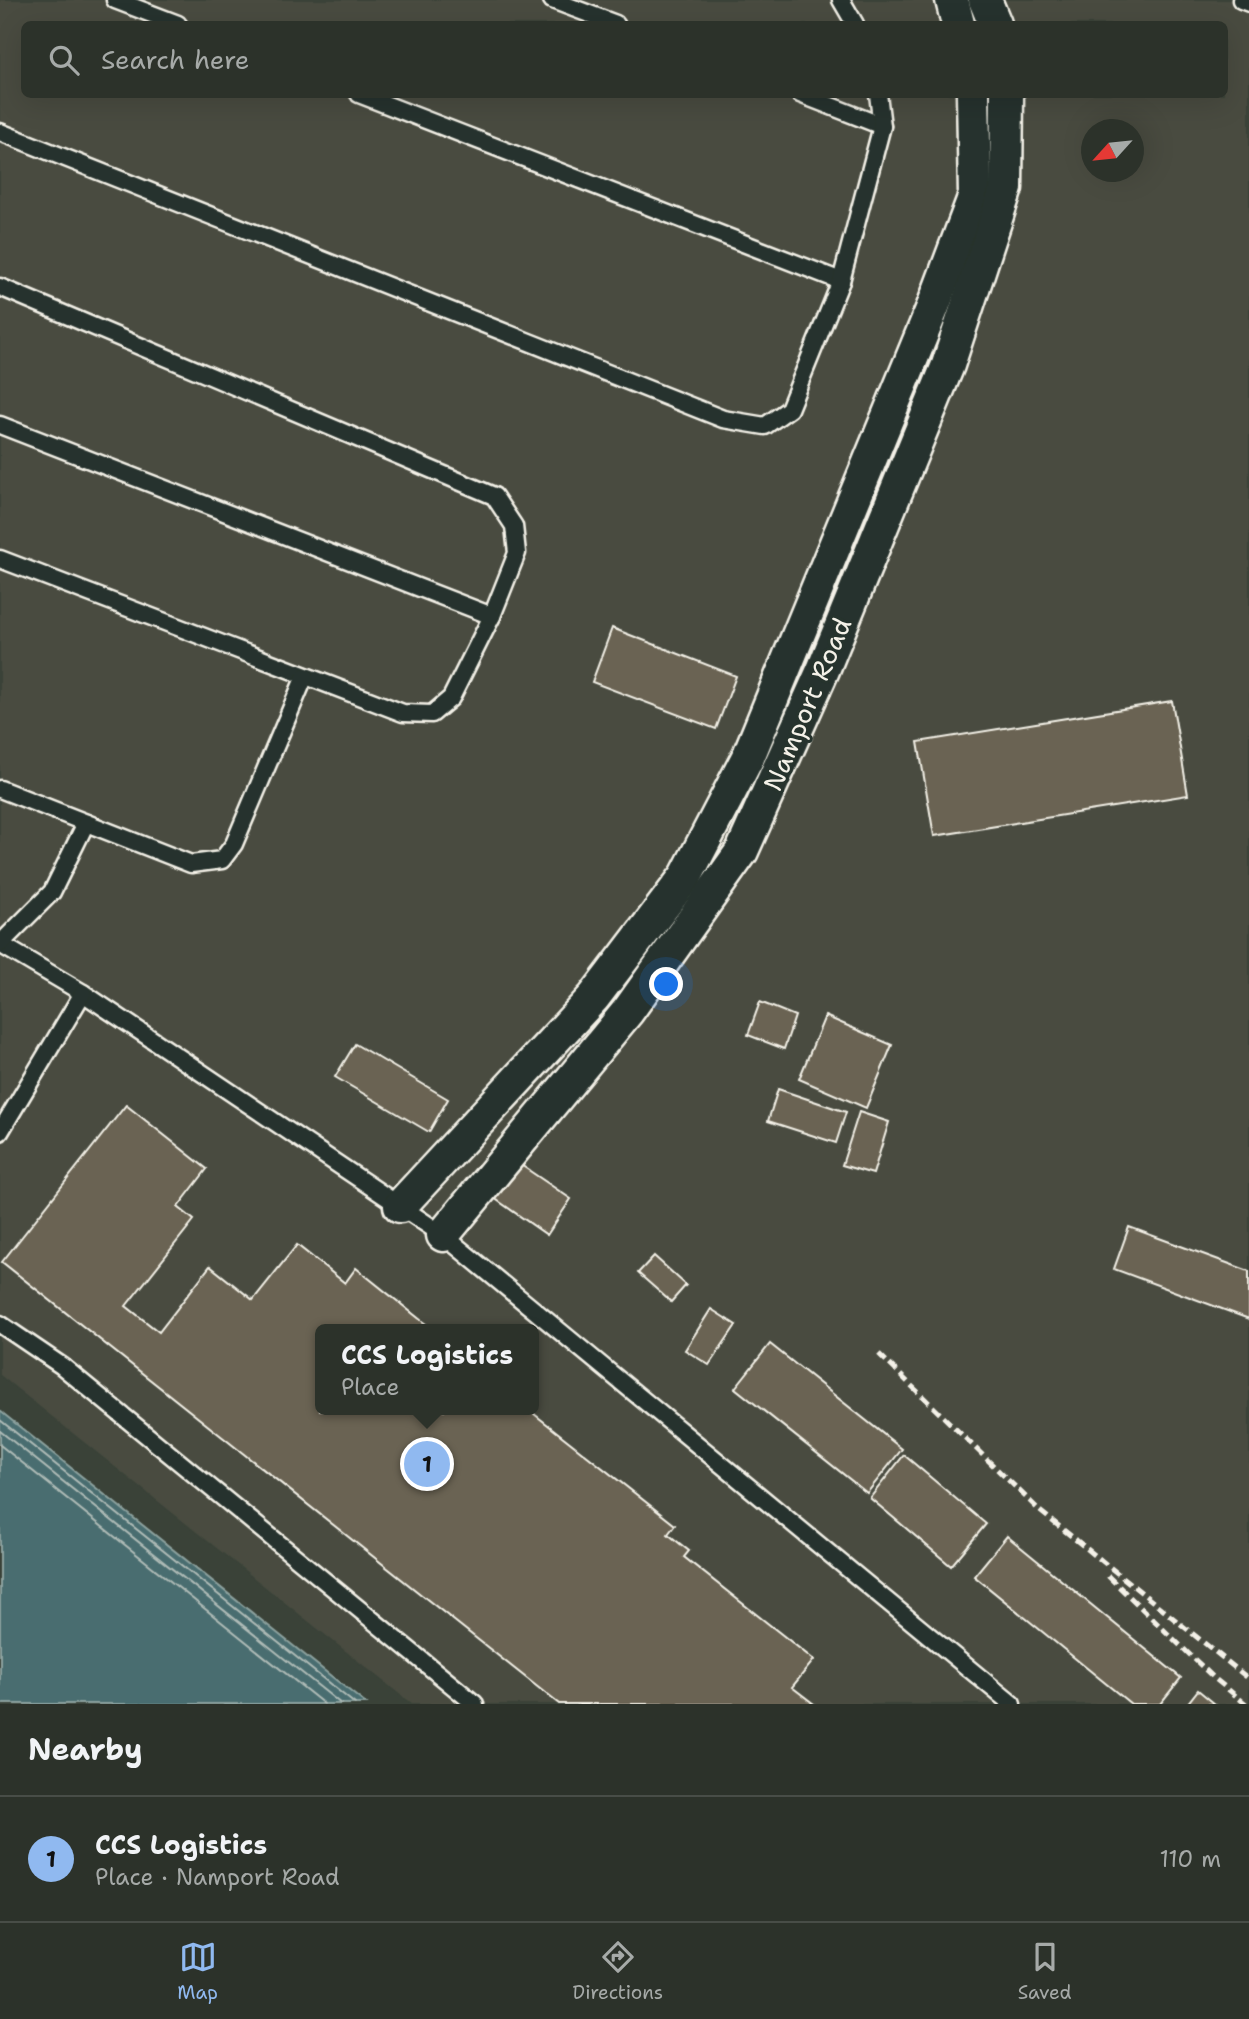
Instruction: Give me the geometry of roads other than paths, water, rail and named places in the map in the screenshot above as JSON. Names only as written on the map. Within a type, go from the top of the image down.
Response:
[{"type":"street","points":[[952,0],[957,21]]},
{"type":"street","points":[[985,0],[994,21]]},
{"type":"street","points":[[400,1206],[594,997],[686,876],[749,755],[933,307],[975,195],[973,98]]},
{"type":"street","name":"Namport Road","points":[[443,1235],[628,1011],[742,851],[823,670],[947,365],[1006,188],[1007,98]]},
{"type":"lane","points":[[115,0],[170,21]]},
{"type":"lane","points":[[552,0],[609,21]]},
{"type":"lane","points":[[841,0],[853,21]]},
{"type":"lane","points":[[1241,0],[1249,3]]},
{"type":"lane","points":[[369,98],[841,281]]},
{"type":"lane","points":[[810,98],[882,126]]},
{"type":"lane","points":[[0,132],[723,419],[765,426],[789,409],[841,281],[882,126],[878,98]]},
{"type":"lane","points":[[0,288],[494,496],[514,526],[517,553],[492,616],[451,698],[432,714],[403,713],[0,559]]},
{"type":"lane","points":[[0,425],[492,616]]},
{"type":"lane","points":[[0,789],[191,864],[222,860],[234,844],[305,676]]},
{"type":"lane","points":[[86,823],[52,892],[0,944],[83,993],[443,1235],[1012,1704]]},
{"type":"lane","points":[[0,1132],[83,993]]},
{"type":"lane","points":[[0,1324],[61,1366],[474,1704]]},
{"type":"water","points":[[0,1411],[366,1704],[0,1704]]},
{"type":"railway","points":[[879,1354],[1040,1511],[1249,1679]]},
{"type":"railway","points":[[1108,1576],[1214,1678],[1246,1704]]},
{"type":"place","name":"CCS Logistics","points":[[427,1464]]}]
